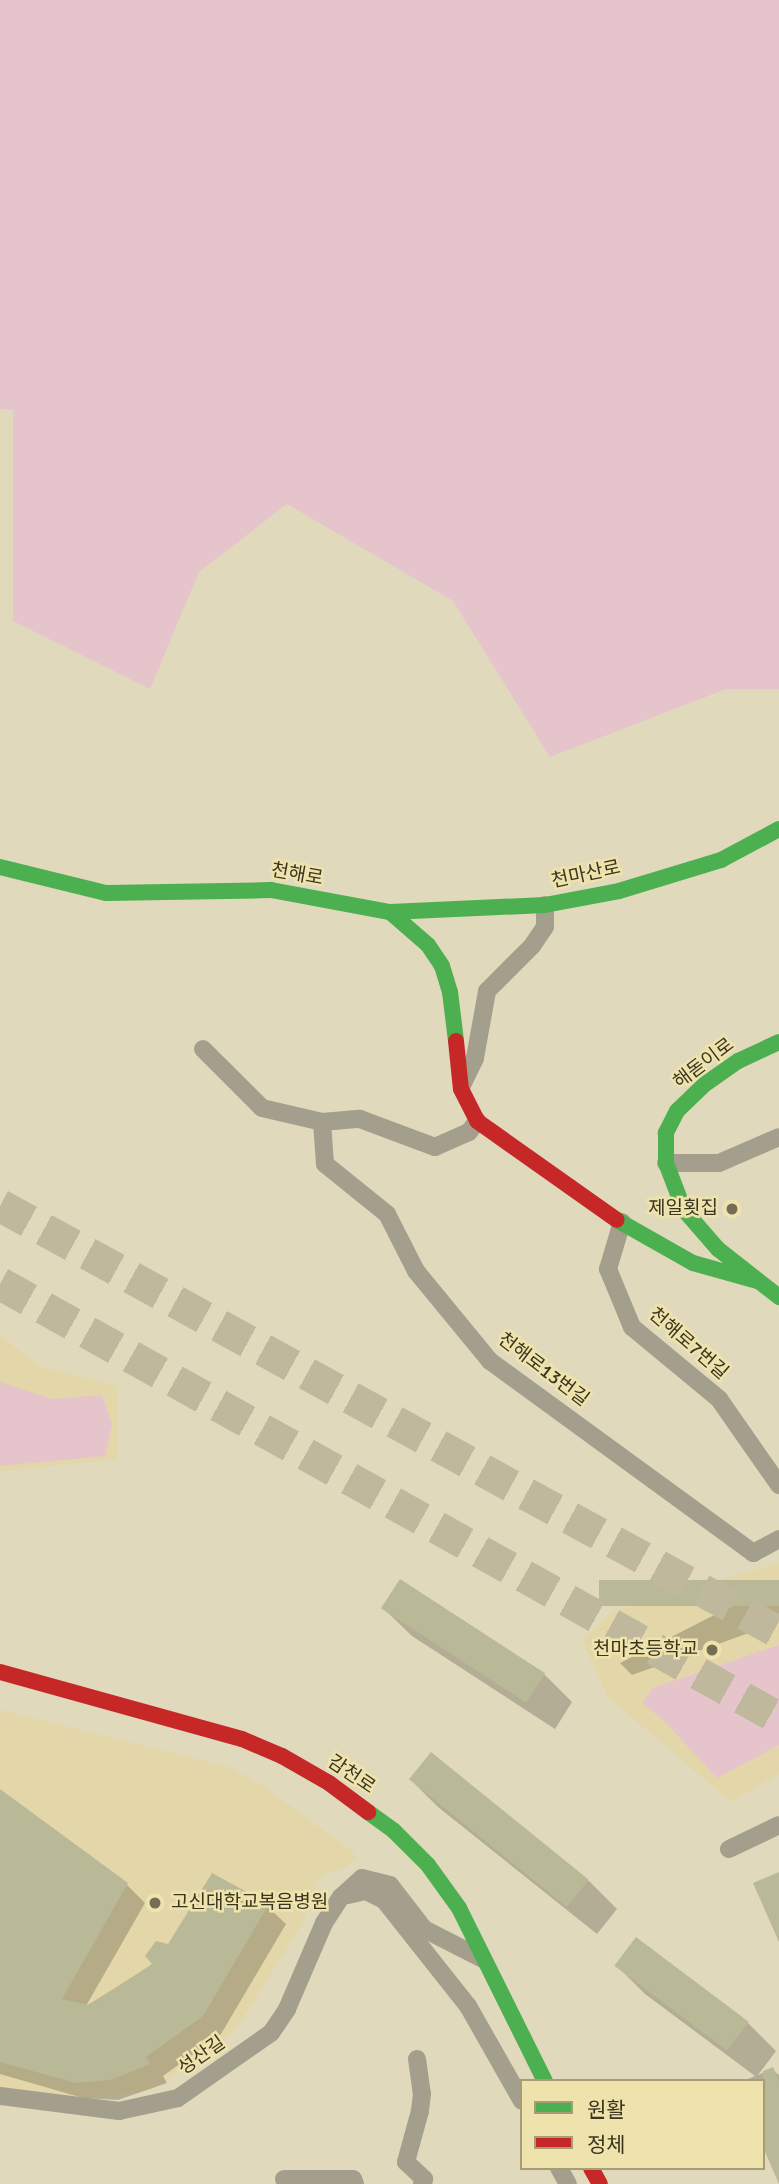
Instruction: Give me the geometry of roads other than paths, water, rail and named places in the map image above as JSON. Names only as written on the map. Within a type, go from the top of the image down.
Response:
[{"type":"street","name":"천마산로","points":[[390,912],[442,912],[544,905],[619,891],[722,860],[779,830]]},
{"type":"street","name":"천해로","points":[[0,867],[106,893],[271,890],[390,912]]},
{"type":"street","points":[[461,1089],[475,1058],[487,991],[532,946],[544,927],[544,905]]},
{"type":"street","points":[[390,912],[428,945],[442,966],[450,992],[461,1089],[477,1121],[577,1194],[693,1263],[757,1281]]},
{"type":"street","name":"해돋이로","points":[[779,1042],[738,1061],[706,1083],[677,1111],[666,1133],[666,1163],[684,1210],[718,1249],[779,1297]]},
{"type":"street","points":[[203,1049],[261,1108],[323,1122],[360,1119],[435,1147],[469,1132],[477,1121]]},
{"type":"street","name":"천해로13번길","points":[[323,1122],[325,1164],[387,1214],[416,1271],[490,1361],[753,1553],[779,1539]]},
{"type":"street","points":[[666,1163],[719,1163],[779,1137]]},
{"type":"street","name":"천해로7번길","points":[[622,1222],[608,1269],[632,1327],[719,1399],[779,1485]]},
{"type":"street","name":"감천로","points":[[0,1672],[242,1739],[282,1756],[329,1783],[394,1831],[428,1865],[459,1908],[544,2079]]},
{"type":"street","points":[[729,1849],[779,1825]]},
{"type":"street","name":"성산길","points":[[0,2096],[119,2111],[178,2098],[271,2033],[287,2009],[324,1923],[341,1896],[362,1878],[390,1885],[424,1929],[483,1959]]},
{"type":"street","points":[[341,1896],[366,1891],[384,1900],[468,2006],[520,2097]]},
{"type":"street","points":[[417,2059],[421,2103],[406,2162],[424,2179],[422,2184]]},
{"type":"street","points":[[283,2177],[353,2179],[355,2184]]},
{"type":"tunnel","points":[[0,1205],[779,1632]]},
{"type":"tunnel","points":[[0,1283],[779,1718]]},
{"type":"place","name":"제일횟집","points":[[732,1209]]},
{"type":"place","name":"천마초등학교","points":[[712,1650]]},
{"type":"place","name":"고신대학교복음병원","points":[[155,1903]]}]
